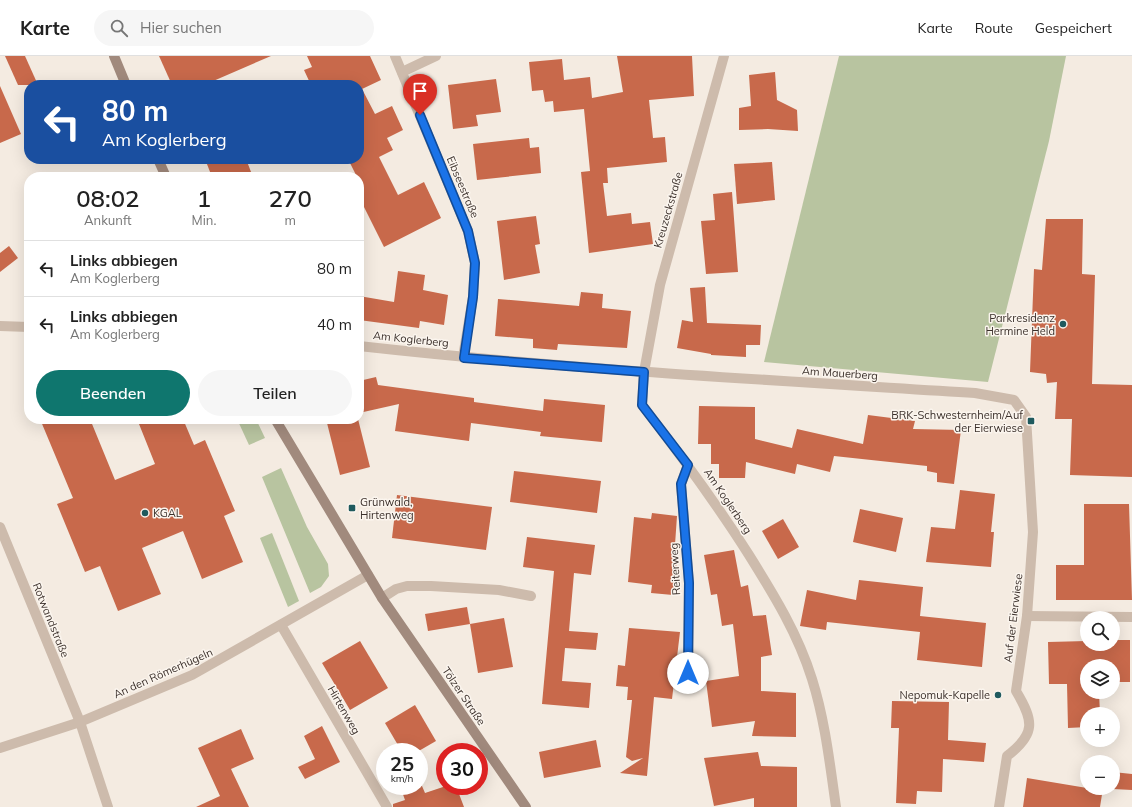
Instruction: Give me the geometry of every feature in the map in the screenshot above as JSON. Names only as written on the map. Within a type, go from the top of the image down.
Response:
[{"type":"main road","points":[[114,56],[124,80]]},
{"type":"main road","name":"Tölzer Straße","points":[[278,424],[382,598],[526,807]]},
{"type":"street","name":"Eibseestraße","points":[[395,56],[468,231],[475,263],[473,297],[464,358]]},
{"type":"street","points":[[402,72],[436,56]]},
{"type":"street","name":"Kreuzeckstraße","points":[[644,372],[660,284],[724,56]]},
{"type":"street","points":[[0,326],[24,327]]},
{"type":"street","name":"Am Koglerberg","points":[[364,347],[464,358],[644,372],[642,405],[688,465],[736,534],[777,599],[800,645],[812,680],[823,724],[836,807]]},
{"type":"street","name":"Am Mauerberg","points":[[644,372],[975,393],[1014,400],[1026,417]]},
{"type":"street","name":"Auf der Eierwiese","points":[[998,807],[1006,756],[1021,745],[1030,727],[1027,708],[1016,691],[1027,616],[1034,532],[1026,417]]},
{"type":"street","name":"Reiterweg","points":[[688,465],[681,484],[689,583],[688,673]]},
{"type":"street","name":"Rotwandstraße","points":[[0,527],[80,722],[108,807]]},
{"type":"street","name":"An den Römerhügeln","points":[[0,748],[80,722],[192,675],[368,575]]},
{"type":"street","points":[[382,598],[396,589],[407,586],[499,590],[531,596]]},
{"type":"street","points":[[1027,616],[1132,617]]},
{"type":"street","name":"Hirtenweg","points":[[281,625],[387,807]]},
{"type":"green space","points":[[839,56],[1066,56],[1049,141],[988,382],[764,362]]},
{"type":"green space","points":[[239,424],[258,424],[265,438],[249,445]]},
{"type":"green space","points":[[281,468],[307,527],[328,564],[329,576],[321,587],[310,593],[262,477]]},
{"type":"green space","points":[[272,533],[299,601],[288,607],[260,538]]},
{"type":"building","points":[[5,56],[25,56],[36,80],[24,80],[24,85],[18,85]]},
{"type":"building","points":[[159,56],[271,56],[216,80],[170,80]]},
{"type":"building","points":[[307,56],[370,56],[381,80],[364,88],[364,80],[309,80],[304,70],[312,67]]},
{"type":"building","points":[[617,56],[692,56],[694,96],[649,100],[653,138],[665,137],[667,162],[607,168],[608,183],[603,183],[607,216],[631,213],[632,224],[650,222],[653,244],[589,253],[581,172],[590,171],[584,109],[554,112],[553,101],[545,102],[543,90],[532,91],[529,62],[562,59],[564,80],[590,77],[592,98],[623,92]]},
{"type":"building","points":[[775,72],[777,100],[797,110],[798,131],[768,129],[739,130],[739,108],[751,106],[749,75]]},
{"type":"building","points":[[496,79],[501,112],[476,115],[478,126],[453,129],[448,85]]},
{"type":"building","points":[[0,86],[21,134],[0,143]]},
{"type":"building","points":[[364,93],[375,114],[392,106],[403,130],[387,138],[393,150],[379,157],[398,195],[424,182],[441,218],[384,247],[364,207],[364,172],[354,172],[350,164],[364,164]]},
{"type":"building","points":[[529,138],[530,148],[539,147],[541,173],[477,180],[473,144]]},
{"type":"building","points":[[772,162],[775,200],[737,204],[734,164]]},
{"type":"building","points":[[207,164],[248,164],[251,172],[210,172]]},
{"type":"building","points":[[732,192],[738,272],[706,274],[701,221],[715,220],[713,194]]},
{"type":"building","points":[[536,216],[540,244],[535,245],[540,273],[504,280],[497,221]]},
{"type":"building","name":"Parkresidenz Hermine Held","points":[[1046,219],[1083,219],[1082,274],[1095,275],[1092,384],[1132,385],[1132,477],[1070,475],[1072,419],[1055,419],[1057,382],[1047,383],[1046,374],[1030,372],[1034,269],[1042,270]]},
{"type":"building","points":[[9,246],[18,258],[0,272],[0,253]]},
{"type":"building","points":[[398,271],[425,275],[423,290],[448,295],[444,325],[420,321],[419,328],[364,321],[364,297],[394,302]]},
{"type":"building","points":[[705,287],[707,323],[761,325],[760,345],[746,345],[746,357],[711,355],[677,348],[682,320],[693,322],[690,288]]},
{"type":"building","points":[[581,292],[603,294],[602,308],[631,311],[627,348],[558,344],[557,350],[533,348],[533,339],[495,336],[498,299],[579,306]]},
{"type":"building","points":[[376,377],[378,385],[474,398],[474,402],[543,411],[544,399],[605,405],[602,442],[540,436],[541,432],[471,423],[469,441],[395,431],[399,404],[364,412],[364,380]]},
{"type":"building","points":[[699,406],[755,407],[755,439],[792,448],[797,429],[863,444],[868,415],[915,421],[913,429],[961,430],[954,484],[937,482],[937,473],[927,471],[927,466],[834,456],[830,472],[797,464],[795,474],[746,462],[745,478],[719,478],[719,464],[711,464],[711,444],[698,444]]},
{"type":"building","name":"KGAL","points":[[42,424],[92,424],[115,480],[155,464],[139,424],[185,424],[194,445],[205,440],[235,511],[224,516],[243,562],[202,579],[183,531],[142,548],[161,594],[118,611],[100,566],[85,572],[57,504],[73,498]]},
{"type":"building","points":[[327,424],[359,424],[370,467],[340,475]]},
{"type":"building","points":[[514,471],[601,481],[597,513],[510,502]]},
{"type":"building","points":[[960,490],[995,494],[991,532],[994,532],[991,567],[926,562],[931,527],[955,529]]},
{"type":"building","points":[[397,495],[492,507],[486,550],[392,538]]},
{"type":"building","points":[[1084,504],[1129,504],[1132,600],[1056,600],[1056,565],[1084,565]]},
{"type":"building","points":[[860,509],[903,518],[896,552],[853,542]]},
{"type":"building","points":[[652,513],[677,516],[674,559],[677,559],[673,595],[651,593],[652,585],[628,582],[634,517],[651,519]]},
{"type":"building","points":[[783,519],[799,547],[778,559],[762,531]]},
{"type":"building","points":[[527,537],[595,545],[591,575],[574,573],[569,631],[598,633],[596,650],[565,648],[562,681],[591,683],[589,708],[542,704],[554,571],[523,567]]},
{"type":"building","points":[[734,550],[741,587],[748,585],[753,616],[766,615],[772,655],[761,657],[761,691],[796,693],[796,737],[752,736],[755,721],[712,727],[706,681],[739,676],[733,624],[722,626],[717,594],[711,595],[704,555]]},
{"type":"building","points":[[859,580],[923,587],[920,616],[986,623],[982,667],[917,660],[920,632],[827,622],[826,630],[800,626],[807,590],[856,600]]},
{"type":"building","points":[[467,607],[470,624],[428,631],[425,614]]},
{"type":"building","points":[[504,618],[513,667],[478,673],[470,624]]},
{"type":"building","points":[[629,628],[680,632],[672,699],[654,697],[647,776],[620,773],[643,758],[632,761],[626,757],[632,700],[627,700],[628,687],[616,686],[618,665],[625,666]]},
{"type":"building","points":[[1120,640],[1130,640],[1130,682],[1120,682],[1120,659],[1080,659],[1080,699],[1099,699],[1100,707],[1080,707],[1080,727],[1068,728],[1067,684],[1049,684],[1048,642],[1080,641],[1080,651],[1120,651]]},
{"type":"building","points":[[360,641],[388,688],[350,710],[322,663]]},
{"type":"building","points":[[892,701],[949,702],[948,740],[986,743],[984,762],[943,759],[942,792],[917,791],[916,804],[896,803],[899,728],[891,728]]},
{"type":"building","points":[[415,705],[436,741],[428,746],[428,743],[397,743],[385,723]]},
{"type":"building","points":[[322,726],[340,762],[305,779],[298,767],[315,759],[304,736]]},
{"type":"building","points":[[241,729],[254,759],[231,769],[249,807],[196,807],[220,796],[198,748]]},
{"type":"building","points":[[596,740],[601,767],[544,778],[539,752]]},
{"type":"building","points":[[758,752],[761,766],[797,767],[797,807],[754,807],[754,798],[714,806],[704,758]]},
{"type":"building","points":[[1120,773],[1132,774],[1132,790],[1120,789]]},
{"type":"building","points":[[1027,778],[1080,787],[1080,795],[1102,795],[1100,807],[1023,807]]},
{"type":"building","points":[[436,789],[436,795],[459,795],[464,807],[393,807],[393,804],[405,800],[403,795],[428,795],[428,792]]},
{"type":"place","name":"Parkresidenz Hermine Held","points":[[1063,324]]},
{"type":"place","name":"BRK-Schwesternheim/Auf der Eierwiese","points":[[1031,421]]},
{"type":"place","name":"Grünwald, Hirtenweg","points":[[352,508]]},
{"type":"place","name":"KGAL","points":[[145,513]]},
{"type":"place","name":"Nepomuk-Kapelle","points":[[998,695]]},
{"type":"route","points":[[420,115],[468,231],[475,263],[473,297],[464,358],[644,372],[642,405],[688,465],[681,484],[689,583],[688,673]]}]
